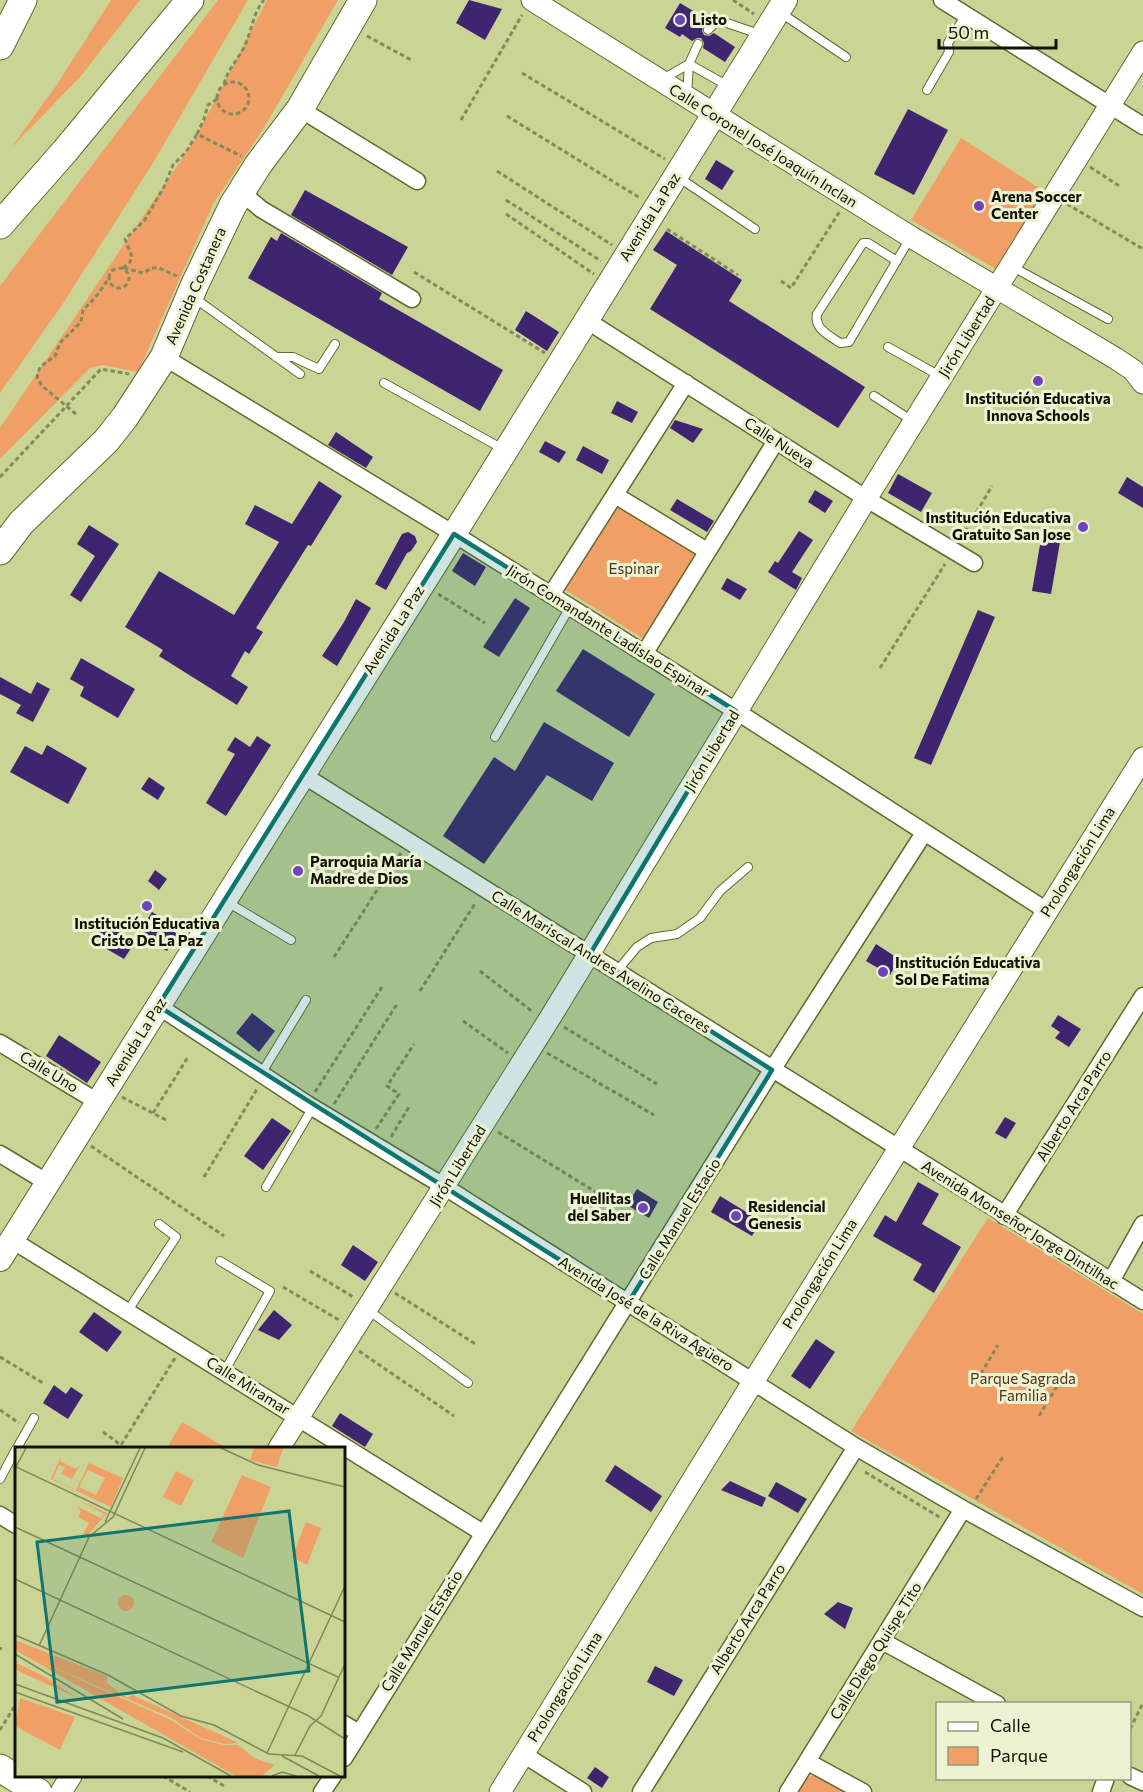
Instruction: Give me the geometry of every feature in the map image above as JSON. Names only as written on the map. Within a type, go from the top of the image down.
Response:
[{"type":"main road","points":[[0,46],[23,0]]},
{"type":"main road","points":[[0,225],[65,151],[190,0]]},
{"type":"main road","name":"Avenida Costanera","points":[[0,551],[21,523],[106,441],[125,417],[164,357],[193,290],[241,192],[300,109],[363,0]]},
{"type":"main road","name":"Avenida La Paz","points":[[6,1250],[774,18]]},
{"type":"main road","points":[[0,1768],[38,1792]]},
{"type":"street","points":[[942,0],[1143,126]]},
{"type":"street","name":"Calle Coronel José Joaquín Inclan","points":[[529,5],[660,81],[910,237],[1115,358],[1133,370],[1143,383]]},
{"type":"street","name":"Jirón Libertad","points":[[280,1447],[485,1124],[866,499],[1143,52]]},
{"type":"street","points":[[300,109],[417,181]]},
{"type":"street","points":[[241,192],[261,209],[412,299]]},
{"type":"street","name":"Calle Nueva","points":[[586,320],[866,499],[974,563]]},
{"type":"street","name":"Jirón Comandante Ladislao Espinar","points":[[164,357],[454,534],[736,711],[1047,911]]},
{"type":"street","points":[[550,595],[686,383]]},
{"type":"street","points":[[644,654],[776,441]]},
{"type":"street","points":[[615,495],[707,551]]},
{"type":"street","name":"Prolongación Lima","points":[[500,1792],[1047,911],[1140,768]]},
{"type":"street","name":"Calle Mariscal Andres Avelino Caceres","points":[[303,775],[898,1150]]},
{"type":"street","name":"Calle Manuel Estacio","points":[[345,1756],[772,1070],[924,833]]},
{"type":"street","name":"Alberto Arca Parro","points":[[1004,1216],[1143,996]]},
{"type":"street","name":"Avenida José de la Riva Agüero","points":[[158,1006],[316,1109],[445,1187],[856,1447],[969,1504],[1143,1608]]},
{"type":"street","name":"Calle Uno","points":[[0,1043],[103,1095]]},
{"type":"street","name":"Avenida Monseñor Jorge Dintilhac","points":[[898,1150],[1143,1301]]},
{"type":"street","points":[[0,1154],[48,1183]]},
{"type":"street","points":[[1112,1281],[1143,1224]]},
{"type":"street","name":"Calle Miramar","points":[[6,1250],[127,1312],[483,1533]]},
{"type":"street","name":"Alberto Arca Parro","points":[[641,1792],[856,1447]]},
{"type":"street","name":"Calle Diego Quispe Tito","points":[[788,1792],[969,1504]]},
{"type":"street","points":[[0,1515],[15,1524]]},
{"type":"street","points":[[882,1641],[993,1702]]},
{"type":"street","points":[[345,1725],[359,1733]]},
{"type":"street","points":[[523,1755],[583,1792]]},
{"type":"street","points":[[808,1762],[862,1792]]},
{"type":"street","points":[[61,1792],[70,1777]]},
{"type":"street","points":[[322,1792],[332,1777]]},
{"type":"lane","points":[[927,90],[949,52],[948,43],[966,15]]},
{"type":"lane","points":[[708,30],[716,22],[774,18],[846,57]]},
{"type":"lane","points":[[687,98],[689,64],[698,45]]},
{"type":"lane","points":[[660,81],[689,64]]},
{"type":"lane","points":[[689,64],[730,87]]},
{"type":"lane","points":[[678,172],[755,229]]},
{"type":"lane","points":[[897,261],[868,243],[863,243],[817,314],[815,322],[818,327],[840,343],[849,342],[897,261],[910,237]]},
{"type":"lane","points":[[1010,266],[1108,319]]},
{"type":"lane","points":[[193,290],[300,374]]},
{"type":"lane","points":[[276,357],[293,357],[319,369],[334,344]]},
{"type":"lane","points":[[888,347],[942,378]]},
{"type":"lane","points":[[384,383],[506,450]]},
{"type":"lane","points":[[874,396],[914,422]]},
{"type":"lane","points":[[495,737],[570,607]]},
{"type":"lane","points":[[617,971],[637,947],[651,938],[677,934],[700,918],[720,891],[748,867]]},
{"type":"lane","points":[[225,900],[291,940]]},
{"type":"lane","points":[[263,1075],[306,1000]]},
{"type":"lane","points":[[266,1187],[316,1109]]},
{"type":"lane","points":[[127,1312],[176,1237],[159,1224]]},
{"type":"lane","points":[[220,1261],[270,1292],[224,1372]]},
{"type":"lane","points":[[368,1308],[468,1383]]},
{"type":"lane","points":[[18,1447],[34,1418]]},
{"type":"lane","points":[[0,1479],[15,1453]]},
{"type":"path","points":[[224,85],[234,82],[244,86],[249,95],[247,105],[240,112],[230,114],[221,109],[217,99],[218,94],[230,68],[244,49],[257,10],[264,0]]},
{"type":"path","points":[[733,0],[774,18]]},
{"type":"path","points":[[461,120],[529,5]]},
{"type":"path","points":[[348,25],[413,61]]},
{"type":"path","points":[[522,73],[678,172]]},
{"type":"path","points":[[123,268],[132,257],[125,242],[127,236],[144,220],[164,187],[173,165],[186,152],[197,134],[208,105],[217,99]]},
{"type":"path","points":[[507,116],[652,213],[738,275]]},
{"type":"path","points":[[197,134],[258,165]]},
{"type":"path","points":[[1076,158],[1121,187]]},
{"type":"path","points":[[497,171],[617,270]]},
{"type":"path","points":[[781,281],[791,288],[848,198]]},
{"type":"path","points":[[506,200],[617,270]]},
{"type":"path","points":[[1064,202],[1143,249]]},
{"type":"path","points":[[506,214],[617,270]]},
{"type":"path","points":[[108,279],[114,287],[120,289],[127,286],[129,276],[123,268]]},
{"type":"path","points":[[76,414],[38,382],[37,371],[55,356],[60,343],[81,322],[83,310],[96,297],[113,270],[123,268],[143,273],[152,268],[159,268],[193,290]]},
{"type":"path","points":[[414,272],[560,363]]},
{"type":"path","points":[[880,668],[992,486]]},
{"type":"path","points":[[423,584],[485,623]]},
{"type":"path","points":[[334,957],[409,841]]},
{"type":"path","points":[[420,992],[485,888]]},
{"type":"path","points":[[480,971],[548,1021],[657,1084]]},
{"type":"path","points":[[316,1109],[382,987]]},
{"type":"path","points":[[316,1109],[398,1004]]},
{"type":"path","points":[[463,1021],[654,1115]]},
{"type":"path","points":[[368,1141],[399,1094],[387,1086],[414,1044]]},
{"type":"path","points":[[153,1113],[188,1057]]},
{"type":"path","points":[[204,1177],[263,1075]]},
{"type":"path","points":[[103,1095],[166,1120]]},
{"type":"path","points":[[383,1150],[410,1105]]},
{"type":"path","points":[[485,1124],[604,1197]]},
{"type":"path","points":[[77,1137],[224,1236]]},
{"type":"path","points":[[310,1271],[368,1308]]},
{"type":"path","points":[[383,1285],[477,1345]]},
{"type":"path","points":[[284,1287],[454,1416]]},
{"type":"path","points":[[977,1380],[998,1345]]},
{"type":"path","points":[[104,1432],[121,1445],[182,1346]]},
{"type":"path","points":[[0,1357],[43,1383]]},
{"type":"path","points":[[1039,1416],[1059,1383]]},
{"type":"path","points":[[0,1410],[21,1425]]},
{"type":"path","points":[[969,1504],[1004,1455]]},
{"type":"path","points":[[862,1470],[943,1519]]},
{"type":"path","points":[[1131,1727],[1143,1703]]},
{"type":"path","points":[[0,1730],[15,1706]]},
{"type":"path","points":[[165,1777],[190,1792]]},
{"type":"path","points":[[209,1777],[226,1786]]},
{"type":"highlighted area","points":[[454,534],[736,711],[590,954],[772,1070],[628,1303],[158,1006]]},
{"type":"green space","points":[[111,0],[140,0],[81,76],[11,148],[56,86]]},
{"type":"green space","points":[[218,0],[248,0],[153,163],[62,305],[0,393],[0,286]]},
{"type":"green space","points":[[267,0],[338,0],[265,126],[213,204],[138,372],[102,365],[90,368],[0,459],[0,428],[194,141]]},
{"type":"green space","name":"Arena Soccer Center","points":[[961,138],[1047,193],[1001,272],[911,220]]},
{"type":"green space","name":"Espinar","points":[[621,497],[704,549],[647,641],[564,589]]},
{"type":"green space","name":"Parque Sagrada Familia","points":[[988,1218],[1143,1314],[1143,1594],[851,1431]]},
{"type":"green space","points":[[182,1422],[225,1447],[170,1447],[168,1446]]},
{"type":"green space","points":[[819,1775],[850,1792],[796,1792],[805,1777]]},
{"type":"building","points":[[469,0],[502,9],[485,40],[456,23]]},
{"type":"building","points":[[680,3],[695,12],[691,19],[703,27],[704,35],[709,36],[714,33],[735,47],[725,62],[703,48],[704,43],[701,38],[692,41],[682,34],[680,37],[665,28]]},
{"type":"building","points":[[908,109],[948,130],[914,195],[874,174]]},
{"type":"building","points":[[716,160],[734,171],[722,190],[705,179]]},
{"type":"building","points":[[305,190],[408,247],[392,275],[291,215]]},
{"type":"building","points":[[666,231],[742,280],[729,301],[865,387],[838,428],[650,309],[677,265],[653,250]]},
{"type":"building","points":[[281,233],[382,293],[379,299],[503,370],[480,411],[248,278],[271,237],[277,241]]},
{"type":"building","points":[[526,311],[559,332],[547,351],[515,330]]},
{"type":"building","points":[[617,401],[638,412],[632,423],[611,413]]},
{"type":"building","points":[[675,420],[703,429],[693,443],[670,428]]},
{"type":"building","points":[[336,432],[373,457],[366,468],[328,445]]},
{"type":"building","points":[[545,441],[566,452],[559,463],[539,452]]},
{"type":"building","points":[[583,446],[609,460],[602,474],[576,460]]},
{"type":"building","points":[[898,474],[932,493],[921,512],[888,493]]},
{"type":"building","points":[[1127,477],[1143,487],[1143,508],[1118,493]]},
{"type":"building","points":[[319,481],[342,496],[256,628],[263,632],[249,654],[245,651],[231,676],[248,687],[237,705],[159,656],[163,650],[125,627],[159,571],[234,615],[279,542],[245,524],[255,505],[292,524]]},
{"type":"building","points":[[815,490],[833,501],[825,513],[808,502]]},
{"type":"building","points":[[677,499],[714,521],[707,532],[670,510]]},
{"type":"building","points":[[89,525],[119,544],[81,602],[70,595],[95,556],[77,544]]},
{"type":"building","points":[[799,531],[813,540],[792,572],[802,578],[796,590],[768,572],[775,561],[778,563]]},
{"type":"building","points":[[408,532],[415,536],[417,542],[407,553],[386,590],[375,584],[402,534]]},
{"type":"building","points":[[1041,539],[1060,542],[1051,594],[1032,591]]},
{"type":"building","points":[[463,553],[486,567],[475,586],[452,571]]},
{"type":"building","points":[[727,578],[747,589],[740,600],[721,589]]},
{"type":"building","points":[[515,598],[530,608],[499,657],[483,647]]},
{"type":"building","points":[[356,599],[371,608],[337,666],[322,656]]},
{"type":"building","points":[[978,610],[995,617],[931,765],[914,758]]},
{"type":"building","points":[[583,649],[655,694],[629,737],[556,691]]},
{"type":"building","points":[[81,658],[135,689],[118,718],[80,696],[84,687],[70,679]]},
{"type":"building","points":[[0,677],[31,694],[37,682],[50,689],[33,722],[16,713],[21,705],[0,694]]},
{"type":"building","points":[[544,722],[614,763],[592,801],[547,775],[484,864],[443,836],[494,757],[515,771]]},
{"type":"building","points":[[257,736],[271,745],[226,816],[206,803],[235,754],[227,750],[235,737],[250,747]]},
{"type":"building","points":[[47,745],[87,768],[68,804],[10,772],[25,746],[42,755]]},
{"type":"building","points":[[149,777],[165,788],[158,800],[141,789]]},
{"type":"building","points":[[155,870],[167,879],[159,890],[148,881]]},
{"type":"building","points":[[152,912],[173,925],[170,929],[177,934],[167,951],[138,934]]},
{"type":"building","points":[[104,923],[135,942],[124,959],[93,941]]},
{"type":"building","points":[[876,944],[899,959],[890,975],[866,961]]},
{"type":"building","points":[[252,1013],[275,1031],[259,1052],[236,1033]]},
{"type":"building","points":[[1058,1015],[1081,1029],[1069,1047],[1055,1038],[1060,1032],[1051,1026]]},
{"type":"building","points":[[59,1035],[101,1062],[87,1083],[46,1056]]},
{"type":"building","points":[[1005,1117],[1016,1123],[1006,1139],[995,1133]]},
{"type":"building","points":[[272,1118],[291,1131],[263,1170],[244,1156]]},
{"type":"building","points":[[918,1182],[939,1194],[922,1224],[961,1247],[934,1293],[913,1280],[922,1264],[873,1236],[885,1215],[896,1222]]},
{"type":"building","name":"Huellitas del Saber","points":[[637,1189],[658,1202],[649,1218],[627,1205]]},
{"type":"building","name":"Residencial Genesis","points":[[720,1196],[761,1221],[752,1236],[711,1212]]},
{"type":"building","points":[[353,1245],[378,1262],[365,1281],[341,1265]]},
{"type":"building","points":[[274,1310],[292,1325],[279,1340],[258,1330]]},
{"type":"building","points":[[94,1312],[122,1332],[107,1352],[79,1332]]},
{"type":"building","points":[[816,1339],[835,1352],[810,1389],[791,1376]]},
{"type":"building","points":[[54,1385],[66,1394],[71,1387],[83,1395],[68,1419],[43,1403]]},
{"type":"building","points":[[340,1413],[373,1434],[365,1447],[332,1426]]},
{"type":"building","points":[[615,1465],[662,1496],[651,1512],[605,1481]]},
{"type":"building","points":[[730,1481],[766,1498],[762,1507],[721,1490]]},
{"type":"building","points":[[776,1482],[807,1499],[798,1513],[768,1496]]},
{"type":"building","points":[[838,1602],[853,1608],[845,1629],[824,1614]]},
{"type":"building","points":[[655,1666],[683,1680],[674,1696],[647,1682]]},
{"type":"building","points":[[595,1767],[609,1777],[602,1788],[587,1778]]},
{"type":"place","name":"Listo","points":[[680,20]]},
{"type":"place","name":"Arena Soccer Center","points":[[979,206]]},
{"type":"place","name":"Institución Educativa Innova Schools","points":[[1038,381]]},
{"type":"place","name":"Institución Educativa Gratuito San Jose","points":[[1083,527]]},
{"type":"place","name":"Parroquia María Madre de Dios","points":[[298,871]]},
{"type":"place","name":"Institución Educativa Cristo De La Paz","points":[[147,906]]},
{"type":"place","name":"Institución Educativa Sol De Fatima","points":[[883,972]]},
{"type":"place","name":"Huellitas del Saber","points":[[643,1208]]},
{"type":"place","name":"Residencial Genesis","points":[[736,1216]]}]
